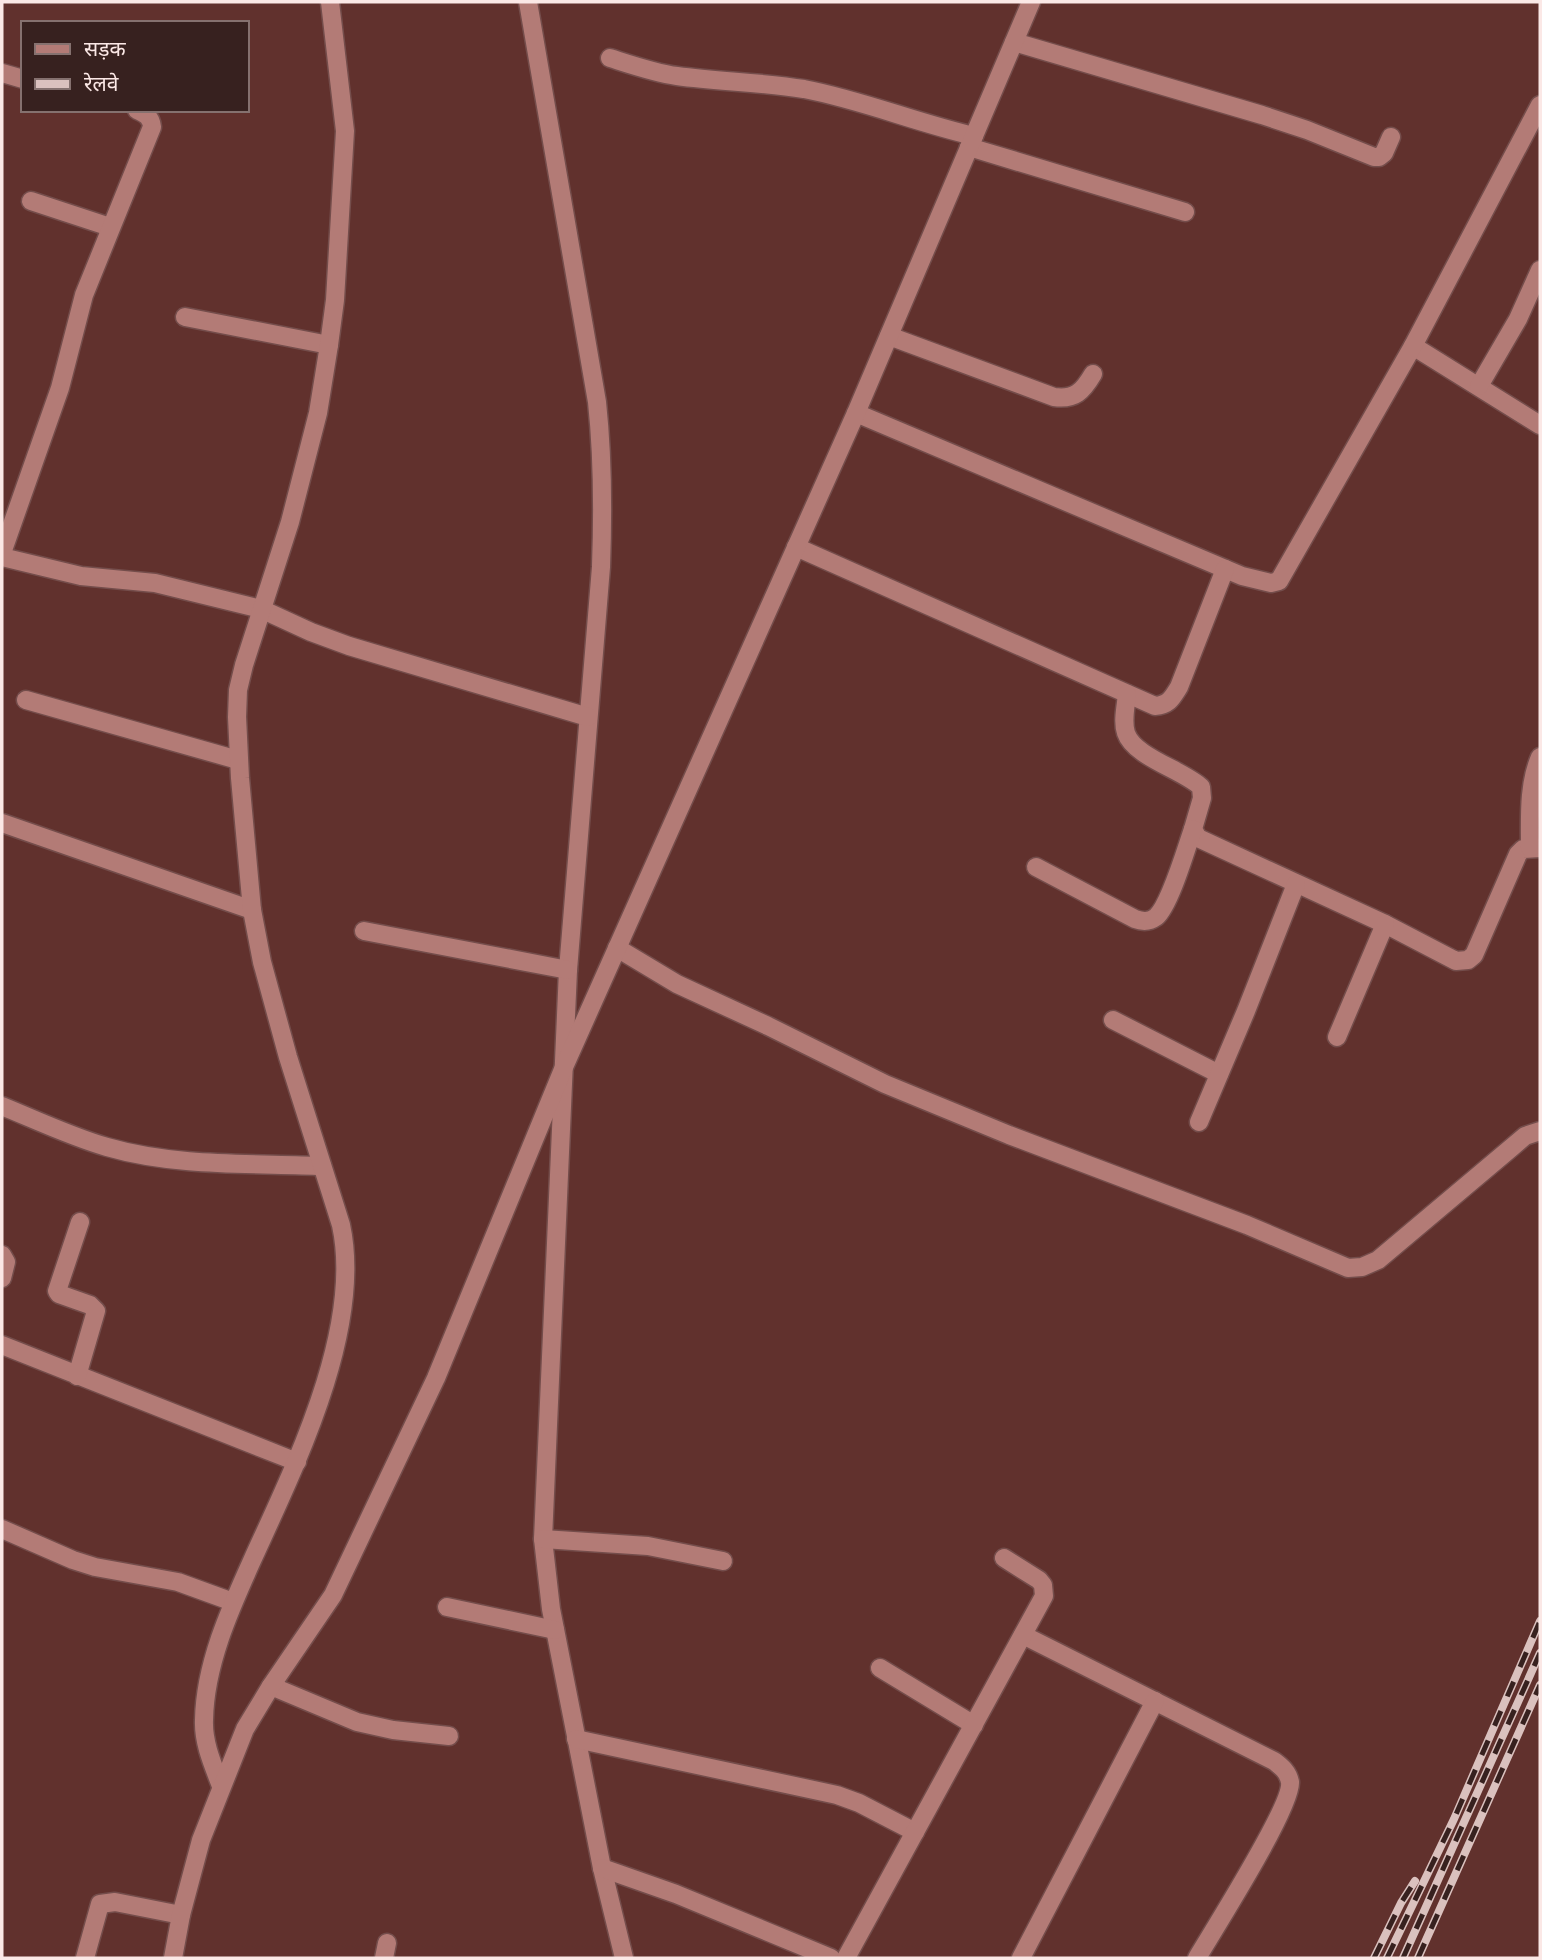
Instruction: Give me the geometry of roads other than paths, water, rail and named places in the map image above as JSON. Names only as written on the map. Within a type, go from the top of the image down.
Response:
[{"type":"street","points":[[221,1786],[207,1747],[204,1723],[206,1692],[233,1602],[297,1462],[324,1386],[336,1344],[346,1274],[341,1225],[262,962],[252,910],[239,761],[239,690],[244,665],[290,522],[318,413],[335,300],[345,131],[330,2]]},
{"type":"street","points":[[528,2],[580,295],[601,439],[603,490],[601,567],[568,970],[543,1539],[545,1574],[576,1739],[624,1958]]},
{"type":"street","points":[[173,1958],[181,1914],[201,1840],[245,1729],[333,1595],[436,1378],[564,1067],[856,413],[1031,2]]},
{"type":"street","points":[[1014,42],[1262,114],[1374,158],[1384,153],[1391,137]]},
{"type":"street","points":[[610,58],[677,76],[777,85],[858,102],[1185,212]]},
{"type":"street","points":[[2,73],[21,78]]},
{"type":"street","points":[[856,413],[1242,576],[1271,583],[1279,581],[1413,346],[1540,105]]},
{"type":"street","points":[[141,112],[151,120],[152,127],[84,295],[60,388],[2,555],[81,576],[155,583],[261,609],[349,646],[588,717]]},
{"type":"street","points":[[31,201],[110,227]]},
{"type":"street","points":[[1479,386],[1518,319],[1540,270]]},
{"type":"street","points":[[185,317],[329,345]]},
{"type":"street","points":[[889,336],[1054,397],[1065,399],[1076,396],[1093,374]]},
{"type":"street","points":[[1413,346],[1540,425]]},
{"type":"street","points":[[796,547],[1154,706],[1164,706],[1172,699],[1225,569]]},
{"type":"street","points":[[1036,867],[1135,919],[1143,922],[1158,915],[1175,880],[1193,830],[1202,798],[1201,787],[1148,755],[1129,739],[1124,723],[1127,694]]},
{"type":"street","points":[[26,700],[239,761]]},
{"type":"street","points":[[1193,830],[1198,838],[1456,961],[1468,960],[1474,955],[1486,930],[1513,861],[1523,849],[1535,848],[1529,809],[1540,757]]},
{"type":"street","points":[[2,823],[252,910]]},
{"type":"street","points":[[1199,1122],[1296,884]]},
{"type":"street","points":[[1337,1037],[1385,925]]},
{"type":"street","points":[[364,931],[568,970]]},
{"type":"street","points":[[617,948],[677,984],[884,1084],[1348,1268],[1362,1268],[1378,1260],[1525,1136],[1540,1131]]},
{"type":"street","points":[[1113,1020],[1219,1074]]},
{"type":"street","points":[[2,1106],[106,1147],[142,1155],[171,1160],[322,1166]]},
{"type":"street","points":[[77,1376],[96,1311],[90,1305],[57,1291],[80,1222]]},
{"type":"street","points":[[2,1255],[6,1262],[2,1278]]},
{"type":"street","points":[[2,1345],[297,1462]]},
{"type":"street","points":[[2,1529],[84,1563],[178,1582],[233,1602]]},
{"type":"street","points":[[543,1539],[648,1546],[723,1561]]},
{"type":"street","points":[[846,1958],[1044,1596],[1045,1590],[1039,1580],[1004,1558]]},
{"type":"street","points":[[447,1607],[555,1630]]},
{"type":"street","points":[[1023,1635],[1275,1761],[1286,1772],[1290,1784],[1282,1811],[1197,1958]]},
{"type":"street","points":[[880,1668],[974,1725]]},
{"type":"street","points":[[271,1686],[357,1722],[393,1730],[450,1736]]},
{"type":"street","points":[[1021,1958],[1155,1701]]},
{"type":"street","points":[[576,1739],[837,1795],[859,1803],[915,1832]]},
{"type":"street","points":[[603,1868],[676,1894],[811,1954],[831,1958]]},
{"type":"street","points":[[85,1958],[100,1904],[115,1902],[181,1914]]},
{"type":"railway","points":[[1387,1958],[1454,1819],[1540,1621]]},
{"type":"railway","points":[[1403,1958],[1540,1653]]},
{"type":"railway","points":[[1418,1958],[1540,1685]]},
{"type":"railway","points":[[1374,1958],[1415,1881]]}]
